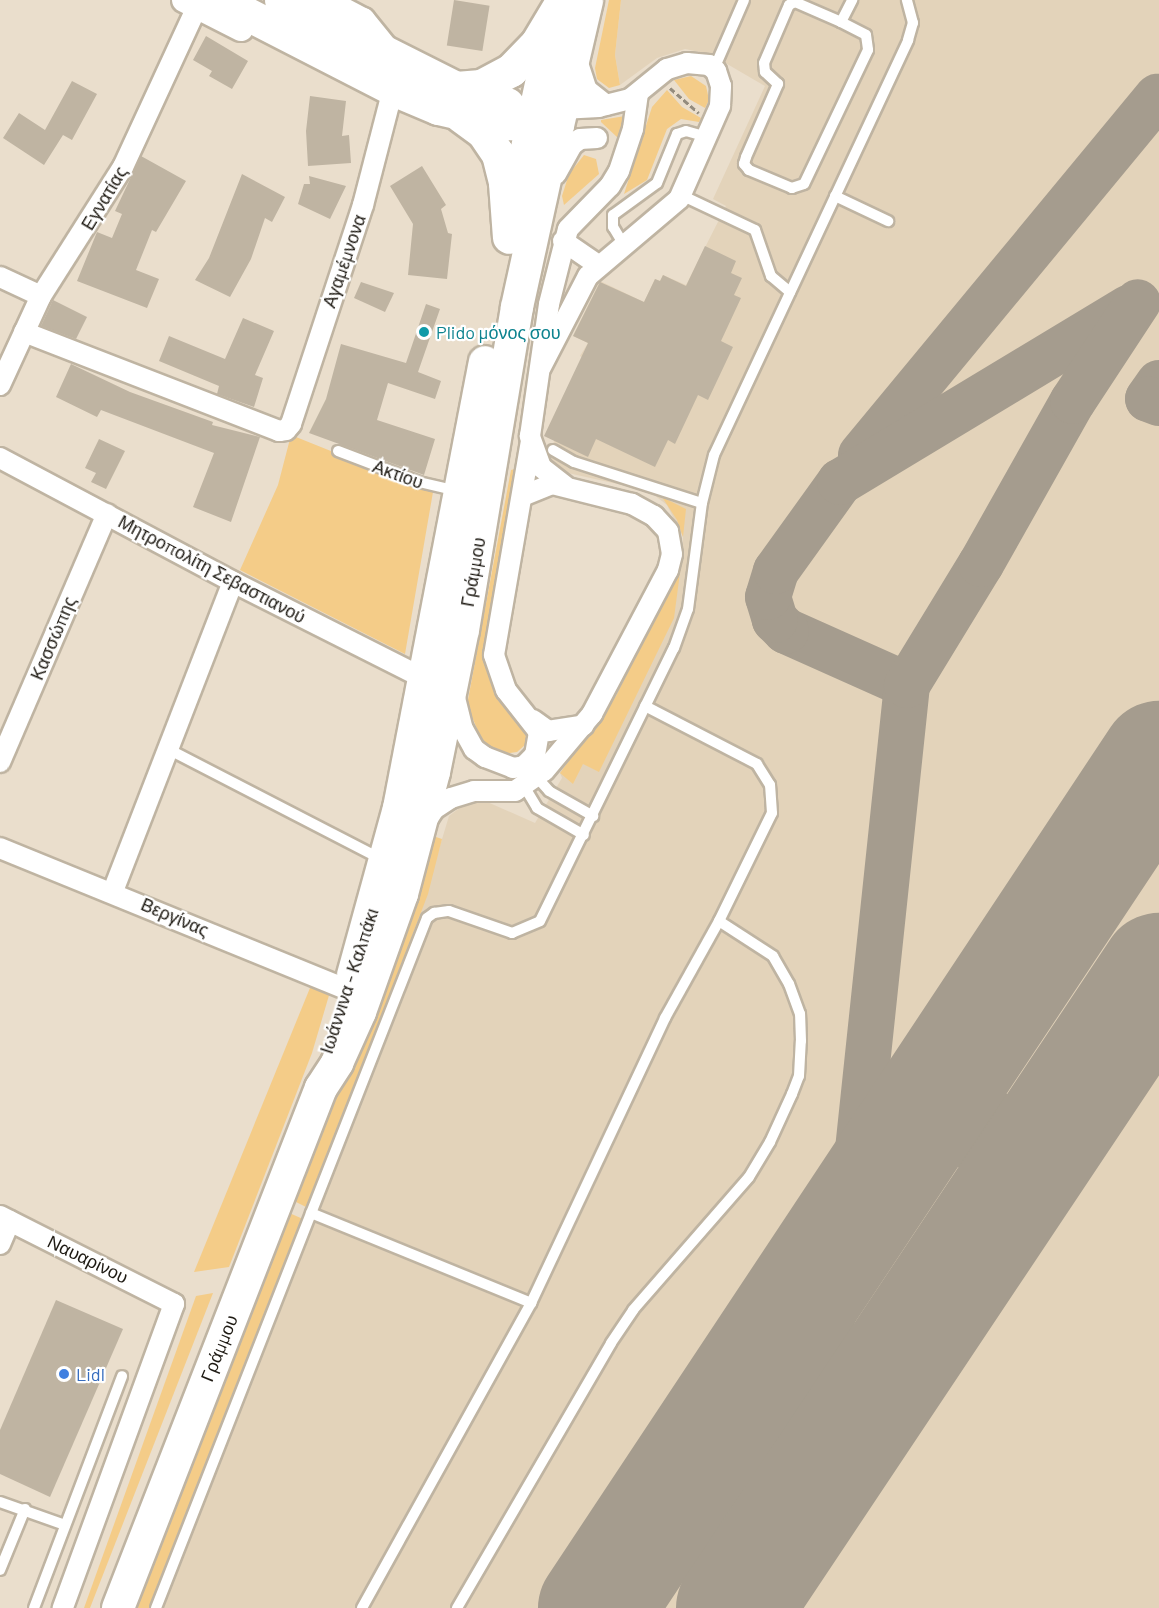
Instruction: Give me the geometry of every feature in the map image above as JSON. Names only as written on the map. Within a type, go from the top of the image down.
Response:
[{"type":"highway","points":[[281,0],[393,74]]},
{"type":"highway","points":[[201,2],[393,74],[457,101],[546,117]]},
{"type":"highway","points":[[457,101],[511,70],[537,43],[568,3]]},
{"type":"highway","points":[[546,117],[575,47],[568,3]]},
{"type":"highway","points":[[546,117],[568,3]]},
{"type":"highway","points":[[457,101],[498,154],[518,242]]},
{"type":"main road","name":"Γράμμου","points":[[386,862],[425,679],[460,492],[546,117]]},
{"type":"main road","name":"Γράμμου","points":[[354,1001],[389,935],[416,842],[456,665],[518,242]]},
{"type":"main road","name":"Ιωάννινα - Καλπάκι","points":[[321,1088],[337,1063],[354,1001],[386,862]]},
{"type":"main road","name":"Γράμμου","points":[[118,1608],[321,1088]]},
{"type":"street","points":[[329,1],[363,20],[393,74]]},
{"type":"street","name":"Εγνατίας","points":[[0,385],[41,296],[118,177],[201,2]]},
{"type":"street","points":[[575,47],[582,82],[592,96],[606,105]]},
{"type":"street","points":[[541,366],[583,283],[598,265],[668,212],[681,195],[711,128],[722,91],[714,69],[687,63],[659,76],[638,94],[606,105],[546,117]]},
{"type":"street","name":"Αγαμέμνονα","points":[[24,332],[279,431],[286,430],[291,424],[363,205],[393,74]]},
{"type":"street","points":[[416,842],[434,810],[451,798],[474,791],[511,793],[525,774],[540,743],[532,720],[506,690],[494,655],[522,501],[541,366],[563,241],[574,221],[610,186],[624,158],[638,94]]},
{"type":"street","points":[[546,117],[597,138],[624,158]]},
{"type":"street","points":[[518,242],[544,217],[563,155],[580,139],[597,138]]},
{"type":"street","points":[[563,241],[598,265]]},
{"type":"street","points":[[0,277],[41,296]]},
{"type":"street","points":[[531,441],[545,472],[565,486]]},
{"type":"street","name":"Μητροπολίτη Σεβαστιανού","points":[[0,458],[233,582],[425,679]]},
{"type":"street","points":[[522,501],[544,485],[565,486],[626,502],[654,516],[668,531],[672,554],[664,580],[584,725],[525,774]]},
{"type":"street","name":"Κασσώπης","points":[[0,762],[107,514]]},
{"type":"street","points":[[113,891],[233,582]]},
{"type":"street","points":[[456,665],[457,709],[467,738],[485,757],[525,774]]},
{"type":"street","points":[[532,720],[557,732],[584,725]]},
{"type":"street","name":"Βεργίνας","points":[[0,848],[113,891],[354,1001]]},
{"type":"street","points":[[0,1244],[5,1218]]},
{"type":"street","name":"Ναυαρίνου","points":[[5,1218],[174,1304],[63,1608]]},
{"type":"lane","points":[[714,69],[744,0]]},
{"type":"lane","points":[[841,22],[852,0]]},
{"type":"lane","points":[[156,1608],[427,918],[449,911],[512,933],[537,925],[584,835],[684,626],[702,503],[718,444],[909,40],[913,23],[907,0]]},
{"type":"lane","points":[[795,2],[841,22],[866,34],[868,50],[804,184],[792,188],[748,170],[744,164],[746,157],[778,84],[765,72],[764,63],[789,5],[795,2]]},
{"type":"lane","points":[[624,245],[613,227],[613,215],[657,183],[677,134],[711,128]]},
{"type":"lane","points":[[681,195],[755,230],[762,243],[771,276],[790,291]]},
{"type":"lane","points":[[835,196],[888,221]]},
{"type":"lane","points":[[553,450],[574,462],[702,503]]},
{"type":"lane","name":"Ακτίου","points":[[338,451],[419,482],[460,492]]},
{"type":"lane","points":[[362,1608],[531,1303],[664,1018],[719,921],[769,823],[773,804],[770,784],[757,764],[645,706]]},
{"type":"lane","points":[[168,749],[386,862]]},
{"type":"lane","points":[[525,774],[549,791],[593,816]]},
{"type":"lane","points":[[525,774],[537,808],[584,835]]},
{"type":"lane","points":[[457,1608],[611,1343],[633,1310],[749,1177],[770,1142],[799,1076],[800,1014],[789,984],[772,956],[719,921]]},
{"type":"lane","points":[[311,1213],[531,1303]]},
{"type":"lane","points":[[34,1608],[122,1376]]},
{"type":"lane","points":[[0,1502],[25,1509],[65,1526]]},
{"type":"lane","points":[[0,1570],[25,1509]]},
{"type":"path","points":[[659,76],[681,101],[711,128]]},
{"type":"shaded area","points":[[609,0],[621,0],[615,55],[620,85],[609,88],[597,79],[595,68]]},
{"type":"shaded area","points":[[621,0],[1159,0],[1159,1608],[151,1608],[417,922],[449,816],[466,803],[485,801],[535,823],[562,778],[560,773],[616,696],[681,565],[683,537],[667,505],[649,491],[568,473],[547,456],[592,363],[580,356],[588,343],[573,336],[600,281],[644,302],[655,279],[660,281],[663,275],[686,285],[726,206],[713,199],[765,86],[710,54],[685,49],[657,58],[620,85],[615,55]]},
{"type":"shaded area","points":[[691,76],[706,86],[709,100],[705,108],[689,99],[674,80]]},
{"type":"shaded area","points":[[667,90],[682,107],[701,118],[699,122],[681,119],[667,129],[647,180],[624,194],[652,107]]},
{"type":"shaded area","points":[[625,116],[618,138],[601,122],[601,120]]},
{"type":"shaded area","points":[[584,155],[596,159],[599,174],[564,205],[562,196],[569,174]]},
{"type":"shaded area","points":[[291,435],[433,492],[405,654],[240,570],[278,485]]},
{"type":"shaded area","points":[[515,469],[484,660],[493,687],[528,730],[528,735],[525,745],[517,752],[502,754],[483,743],[467,705],[511,470]]},
{"type":"shaded area","points":[[662,497],[686,509],[683,537],[677,520]]},
{"type":"shaded area","points":[[681,565],[674,618],[599,772],[583,764],[573,784],[560,773],[616,696]]},
{"type":"shaded area","points":[[433,836],[442,839],[428,894],[308,1208],[292,1200]]},
{"type":"shaded area","points":[[312,983],[330,992],[312,1053],[229,1267],[194,1272]]},
{"type":"shaded area","points":[[287,1212],[303,1219],[164,1577],[151,1608],[132,1608]]},
{"type":"shaded area","points":[[213,1293],[90,1608],[84,1608],[196,1296]]},
{"type":"building","points":[[454,0],[490,6],[482,51],[447,45]]},
{"type":"building","points":[[206,36],[248,61],[232,89],[209,76],[212,71],[193,60]]},
{"type":"building","points":[[72,81],[97,94],[72,140],[63,135],[44,165],[3,138],[19,113],[45,130]]},
{"type":"building","points":[[310,96],[346,101],[342,136],[349,135],[351,163],[308,166],[306,131]]},
{"type":"building","points":[[141,156],[186,181],[156,232],[152,230],[136,270],[159,279],[147,308],[77,281],[97,232],[112,238],[122,214],[115,211]]},
{"type":"building","points":[[422,166],[446,205],[441,209],[448,233],[452,234],[447,279],[408,275],[413,224],[390,186]]},
{"type":"building","points":[[242,174],[285,197],[272,222],[265,218],[251,259],[230,297],[195,280],[209,258]]},
{"type":"building","points":[[309,176],[346,186],[330,219],[298,204],[304,184],[310,184]]},
{"type":"building","points":[[705,246],[736,261],[731,273],[742,278],[734,295],[741,298],[721,341],[733,347],[708,400],[698,395],[675,444],[668,440],[655,467],[596,439],[588,457],[544,436],[588,343],[573,336],[600,282],[644,302],[655,279],[660,281],[663,275],[686,286]]},
{"type":"building","points":[[361,282],[394,293],[385,312],[354,298]]},
{"type":"building","points":[[53,300],[87,317],[76,339],[41,326]]},
{"type":"building","points":[[426,304],[440,309],[418,372],[441,381],[435,399],[388,383],[377,420],[435,439],[424,475],[309,433],[326,399],[341,344],[406,363]]},
{"type":"building","points":[[243,318],[274,331],[255,375],[263,378],[254,407],[217,394],[219,386],[159,361],[169,336],[225,359]]},
{"type":"building","points":[[71,364],[130,392],[213,422],[212,425],[260,437],[231,522],[193,507],[214,453],[101,410],[97,417],[56,397]]},
{"type":"building","points":[[99,439],[125,451],[106,489],[91,482],[96,473],[85,468]]},
{"type":"building","name":"Lidl","points":[[56,1300],[123,1329],[50,1497],[0,1474],[0,1430]]},
{"type":"taxiway","points":[[861,455],[1157,97]]},
{"type":"taxiway","points":[[750,1486],[818,1368],[845,1273],[907,685],[981,564],[1073,401],[1138,302]]},
{"type":"taxiway","points":[[907,685],[786,631],[775,620],[768,597],[776,571],[840,482],[1129,308]]},
{"type":"taxiway","points":[[1159,383],[1148,399],[1159,403]]},
{"type":"taxiway","points":[[872,1076],[883,1118],[894,1135],[909,1143],[956,1144],[986,1130],[997,1115]]},
{"type":"runway","points":[[596,1608],[1159,759]]},
{"type":"runway","points":[[734,1608],[1159,971]]},
{"type":"place","name":"Plido μόνος σου","points":[[424,332]]},
{"type":"place","name":"Lidl","points":[[64,1374]]}]
